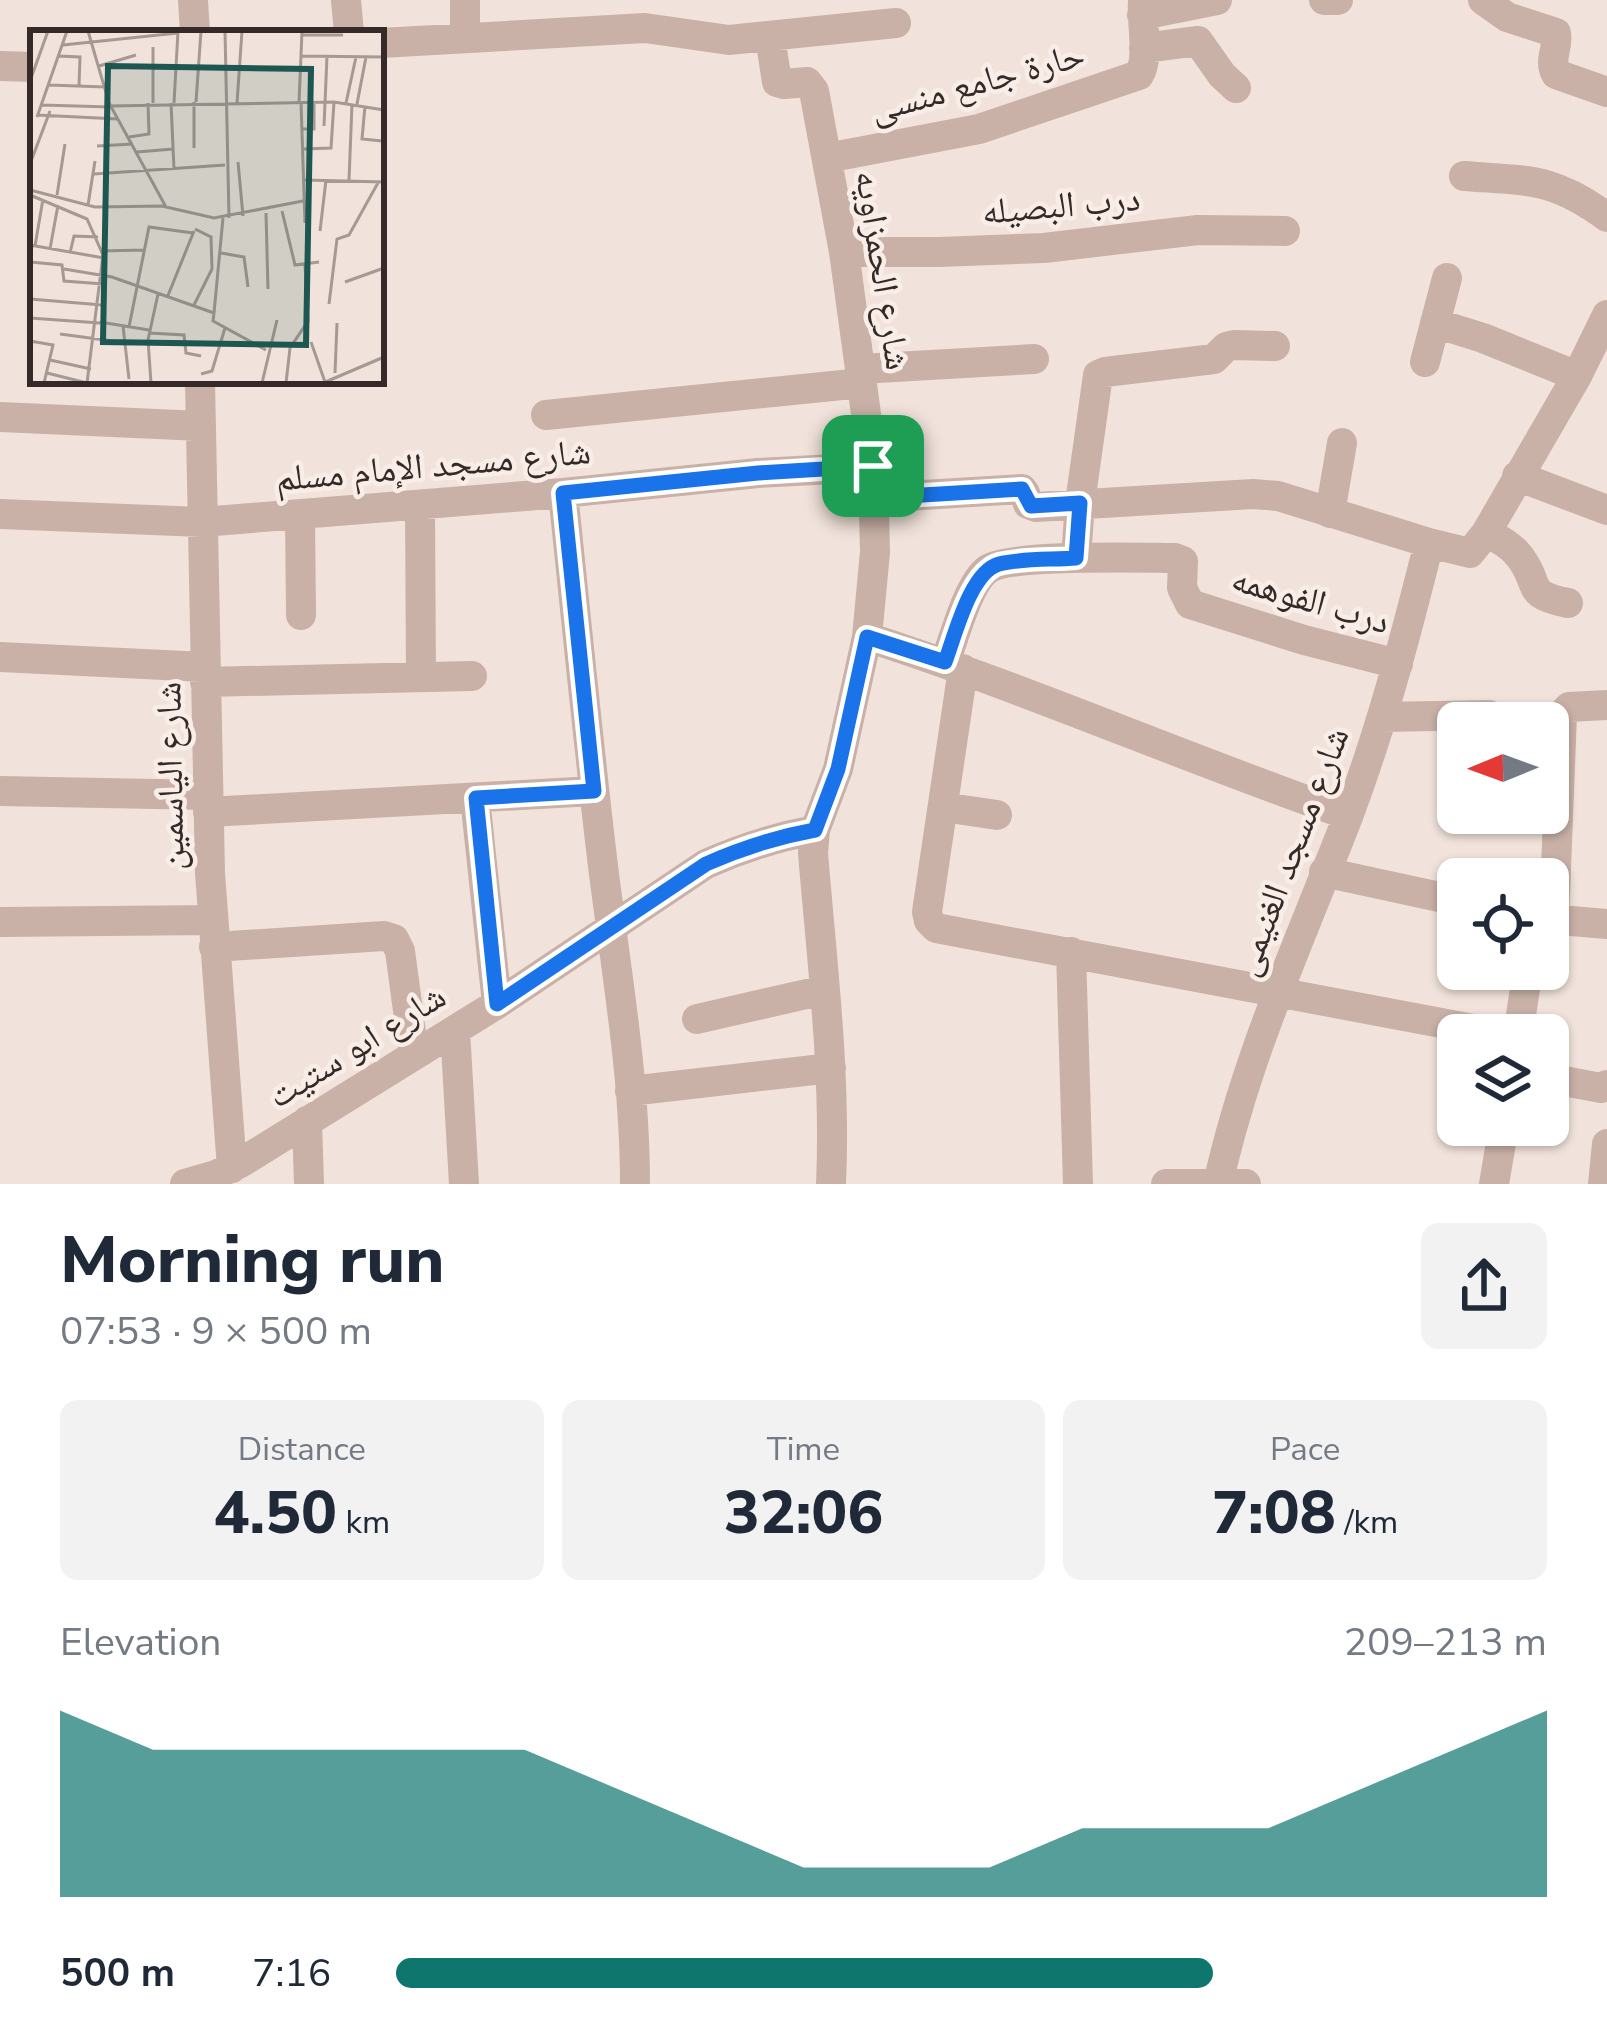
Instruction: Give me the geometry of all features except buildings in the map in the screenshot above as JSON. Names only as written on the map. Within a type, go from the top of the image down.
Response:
[{"type":"street","points":[[193,0],[194,30]]},
{"type":"street","points":[[346,0],[349,30]]},
{"type":"street","points":[[465,0],[465,37]]},
{"type":"street","points":[[1217,0],[1143,8],[1144,48],[1198,41],[1236,88]]},
{"type":"street","points":[[1324,0],[1338,0]]},
{"type":"street","points":[[1483,0],[1507,17],[1556,33],[1553,70],[1607,92]]},
{"type":"street","points":[[384,43],[645,14],[729,40],[896,23]]},
{"type":"street","name":"شارع الحمزاويه","points":[[770,37],[777,82],[807,82],[814,91],[844,252],[873,482],[874,552],[867,637],[838,769],[815,830]]},
{"type":"street","name":"حارة جامع منسى","points":[[827,158],[979,129],[1122,83],[1144,69],[1144,48]]},
{"type":"street","points":[[0,66],[30,67]]},
{"type":"street","points":[[1465,176],[1556,186],[1607,217]]},
{"type":"street","name":"درب البصيله","points":[[844,252],[1044,248],[1198,230],[1285,231]]},
{"type":"street","points":[[1425,362],[1448,278]]},
{"type":"street","points":[[1080,503],[1278,496],[1470,553],[1577,376],[1607,315]]},
{"type":"street","points":[[1436,322],[1577,376]]},
{"type":"street","points":[[1076,558],[1098,375],[1214,359],[1226,346],[1275,346]]},
{"type":"street","points":[[546,415],[1034,358]]},
{"type":"street","name":"شارع الياسمين","points":[[200,384],[213,933],[239,1171]]},
{"type":"street","points":[[0,417],[201,426]]},
{"type":"street","points":[[1330,513],[1342,442]]},
{"type":"street","name":"شارع مسجد الإمام مسلم","points":[[0,514],[202,522],[758,473],[1022,489],[1031,506],[1080,503]]},
{"type":"street","points":[[1517,476],[1607,510]]},
{"type":"street","points":[[563,493],[630,1091],[635,1184]]},
{"type":"street","points":[[420,506],[421,677]]},
{"type":"street","points":[[300,515],[301,615]]},
{"type":"street","points":[[1486,533],[1505,542],[1520,557],[1539,593],[1568,603]]},
{"type":"street","name":"شارع مسجد الغنيمى","points":[[1218,1183],[1242,1093],[1382,717],[1429,543]]},
{"type":"street","name":"درب الفوهمه","points":[[954,666],[974,586],[988,569],[1076,558],[1180,558],[1184,561],[1182,588],[1190,604],[1398,664]]},
{"type":"street","points":[[867,637],[1348,815]]},
{"type":"street","points":[[0,657],[205,675],[472,676]]},
{"type":"street","points":[[954,666],[943,807],[927,912],[936,928],[1437,1022]]},
{"type":"street","points":[[1554,858],[1562,716],[1569,707],[1607,705]]},
{"type":"street","points":[[1382,717],[1437,716]]},
{"type":"street","points":[[0,790],[207,804],[594,791]]},
{"type":"street","points":[[476,798],[497,1004]]},
{"type":"street","points":[[943,807],[997,815]]},
{"type":"street","points":[[815,830],[831,1068],[831,1184]]},
{"type":"street","name":"شارع ابو ستيت","points":[[185,1184],[239,1171],[307,1121],[497,1004],[706,864],[759,842],[815,830]]},
{"type":"street","points":[[1324,872],[1437,896]]},
{"type":"street","points":[[1569,921],[1607,924]]},
{"type":"street","points":[[0,922],[394,939],[400,951],[414,1055]]},
{"type":"street","points":[[1071,952],[1078,1184]]},
{"type":"street","points":[[697,1019],[824,990]]},
{"type":"street","points":[[455,1030],[464,1184]]},
{"type":"street","points":[[630,1091],[831,1068]]},
{"type":"street","points":[[1569,1082],[1607,1086]]},
{"type":"street","points":[[307,1121],[309,1184]]},
{"type":"street","points":[[1603,1184],[1607,1144]]},
{"type":"street","points":[[1494,1184],[1500,1146]]},
{"type":"street","points":[[1166,1184],[1246,1184]]},
{"type":"route","points":[[873,466],[873,498],[1022,489],[1031,506],[1080,503],[1076,558],[988,569],[974,586],[945,662],[867,637],[838,769],[815,830],[741,848],[706,864],[497,1004],[476,798],[594,791],[563,493],[873,466]]}]
